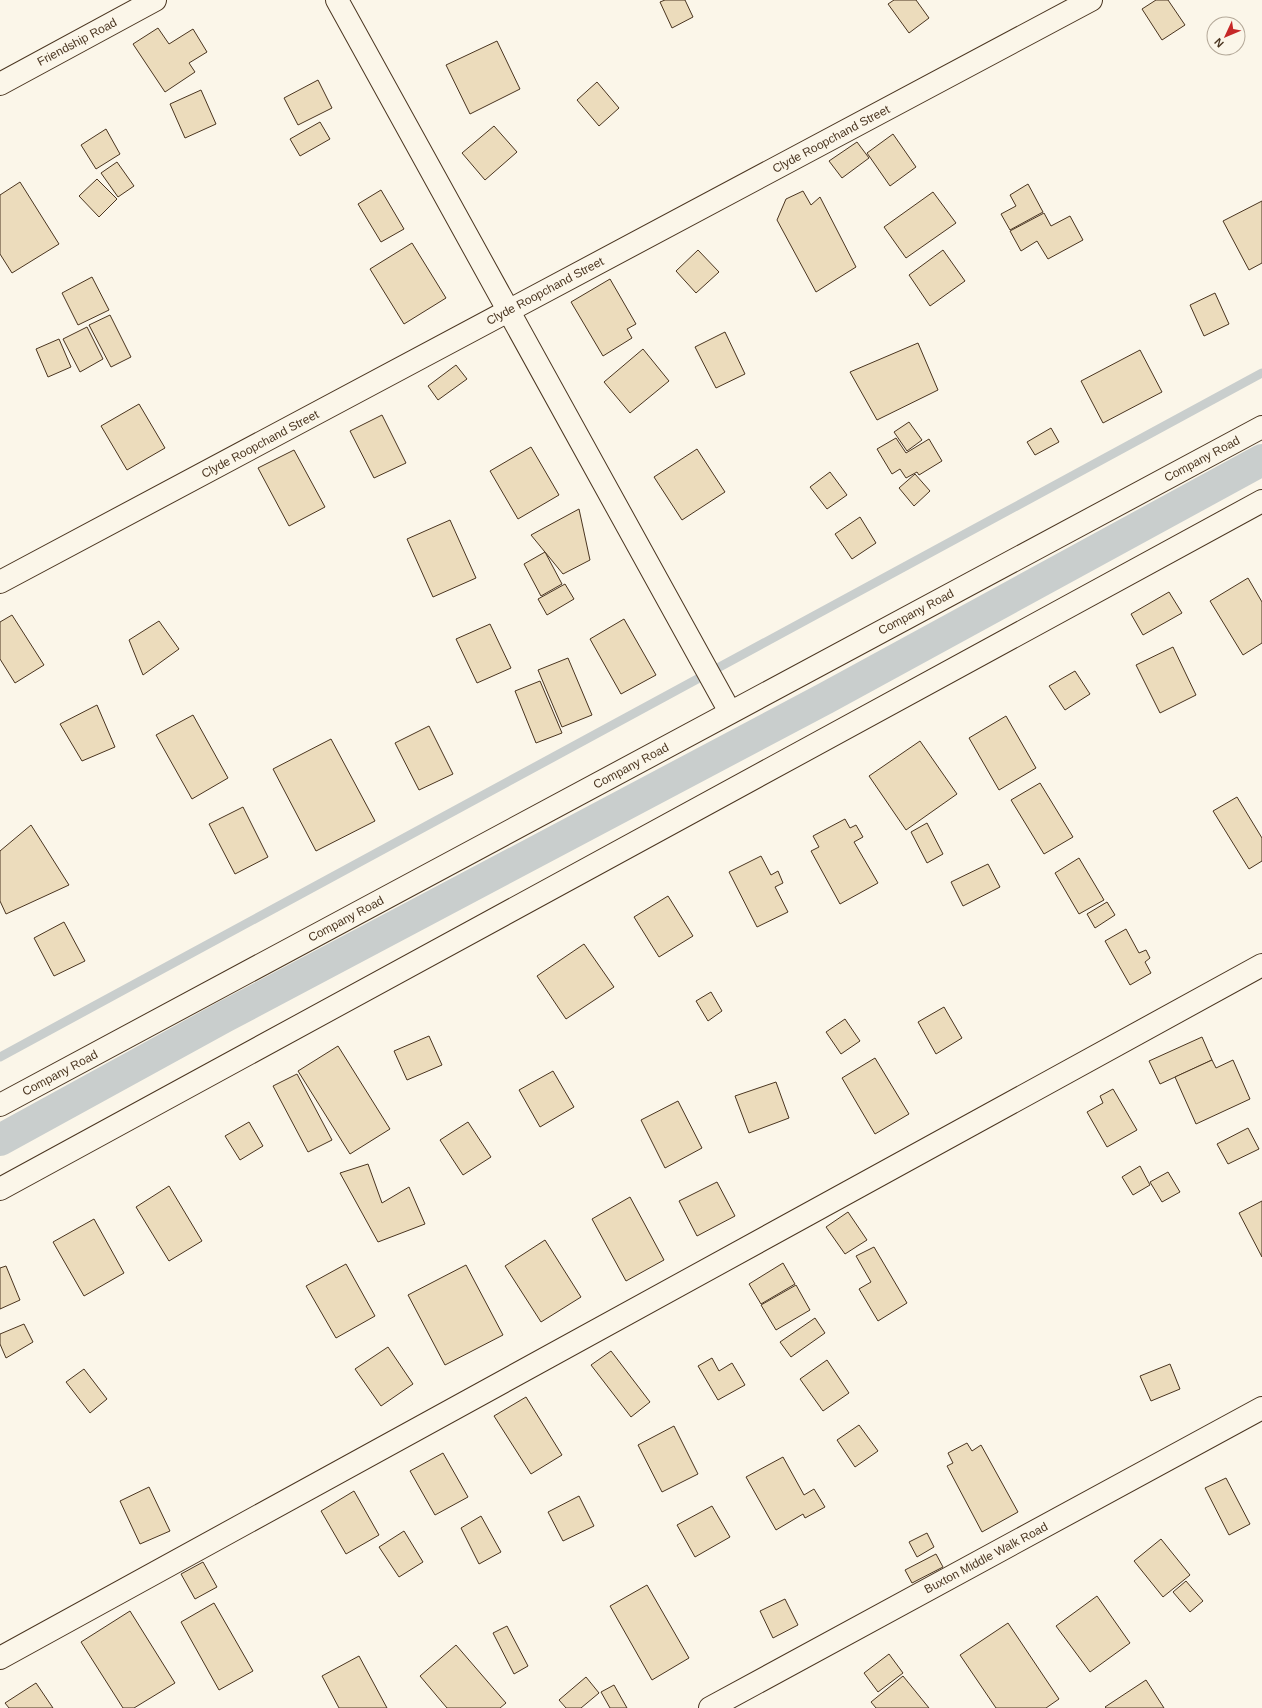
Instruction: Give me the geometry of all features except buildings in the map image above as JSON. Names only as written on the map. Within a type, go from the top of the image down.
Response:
[{"type":"street","name":"Friendship Road","points":[[0,84],[154,0]]},
{"type":"street","points":[[337,0],[730,712]]},
{"type":"street","name":"Clyde Roopchand Street","points":[[0,582],[1091,0]]},
{"type":"street","name":"Company Road","points":[[0,1106],[1262,426]]},
{"type":"street","points":[[0,1190],[1262,501]]},
{"type":"street","points":[[0,1658],[1262,966]]},
{"type":"street","name":"Buxton Middle Walk Road","points":[[710,1708],[1262,1408]]},
{"type":"waterway","points":[[0,1057],[1262,373]]},
{"type":"waterway","points":[[0,1140],[224,1017],[826,698],[1262,460]]}]
